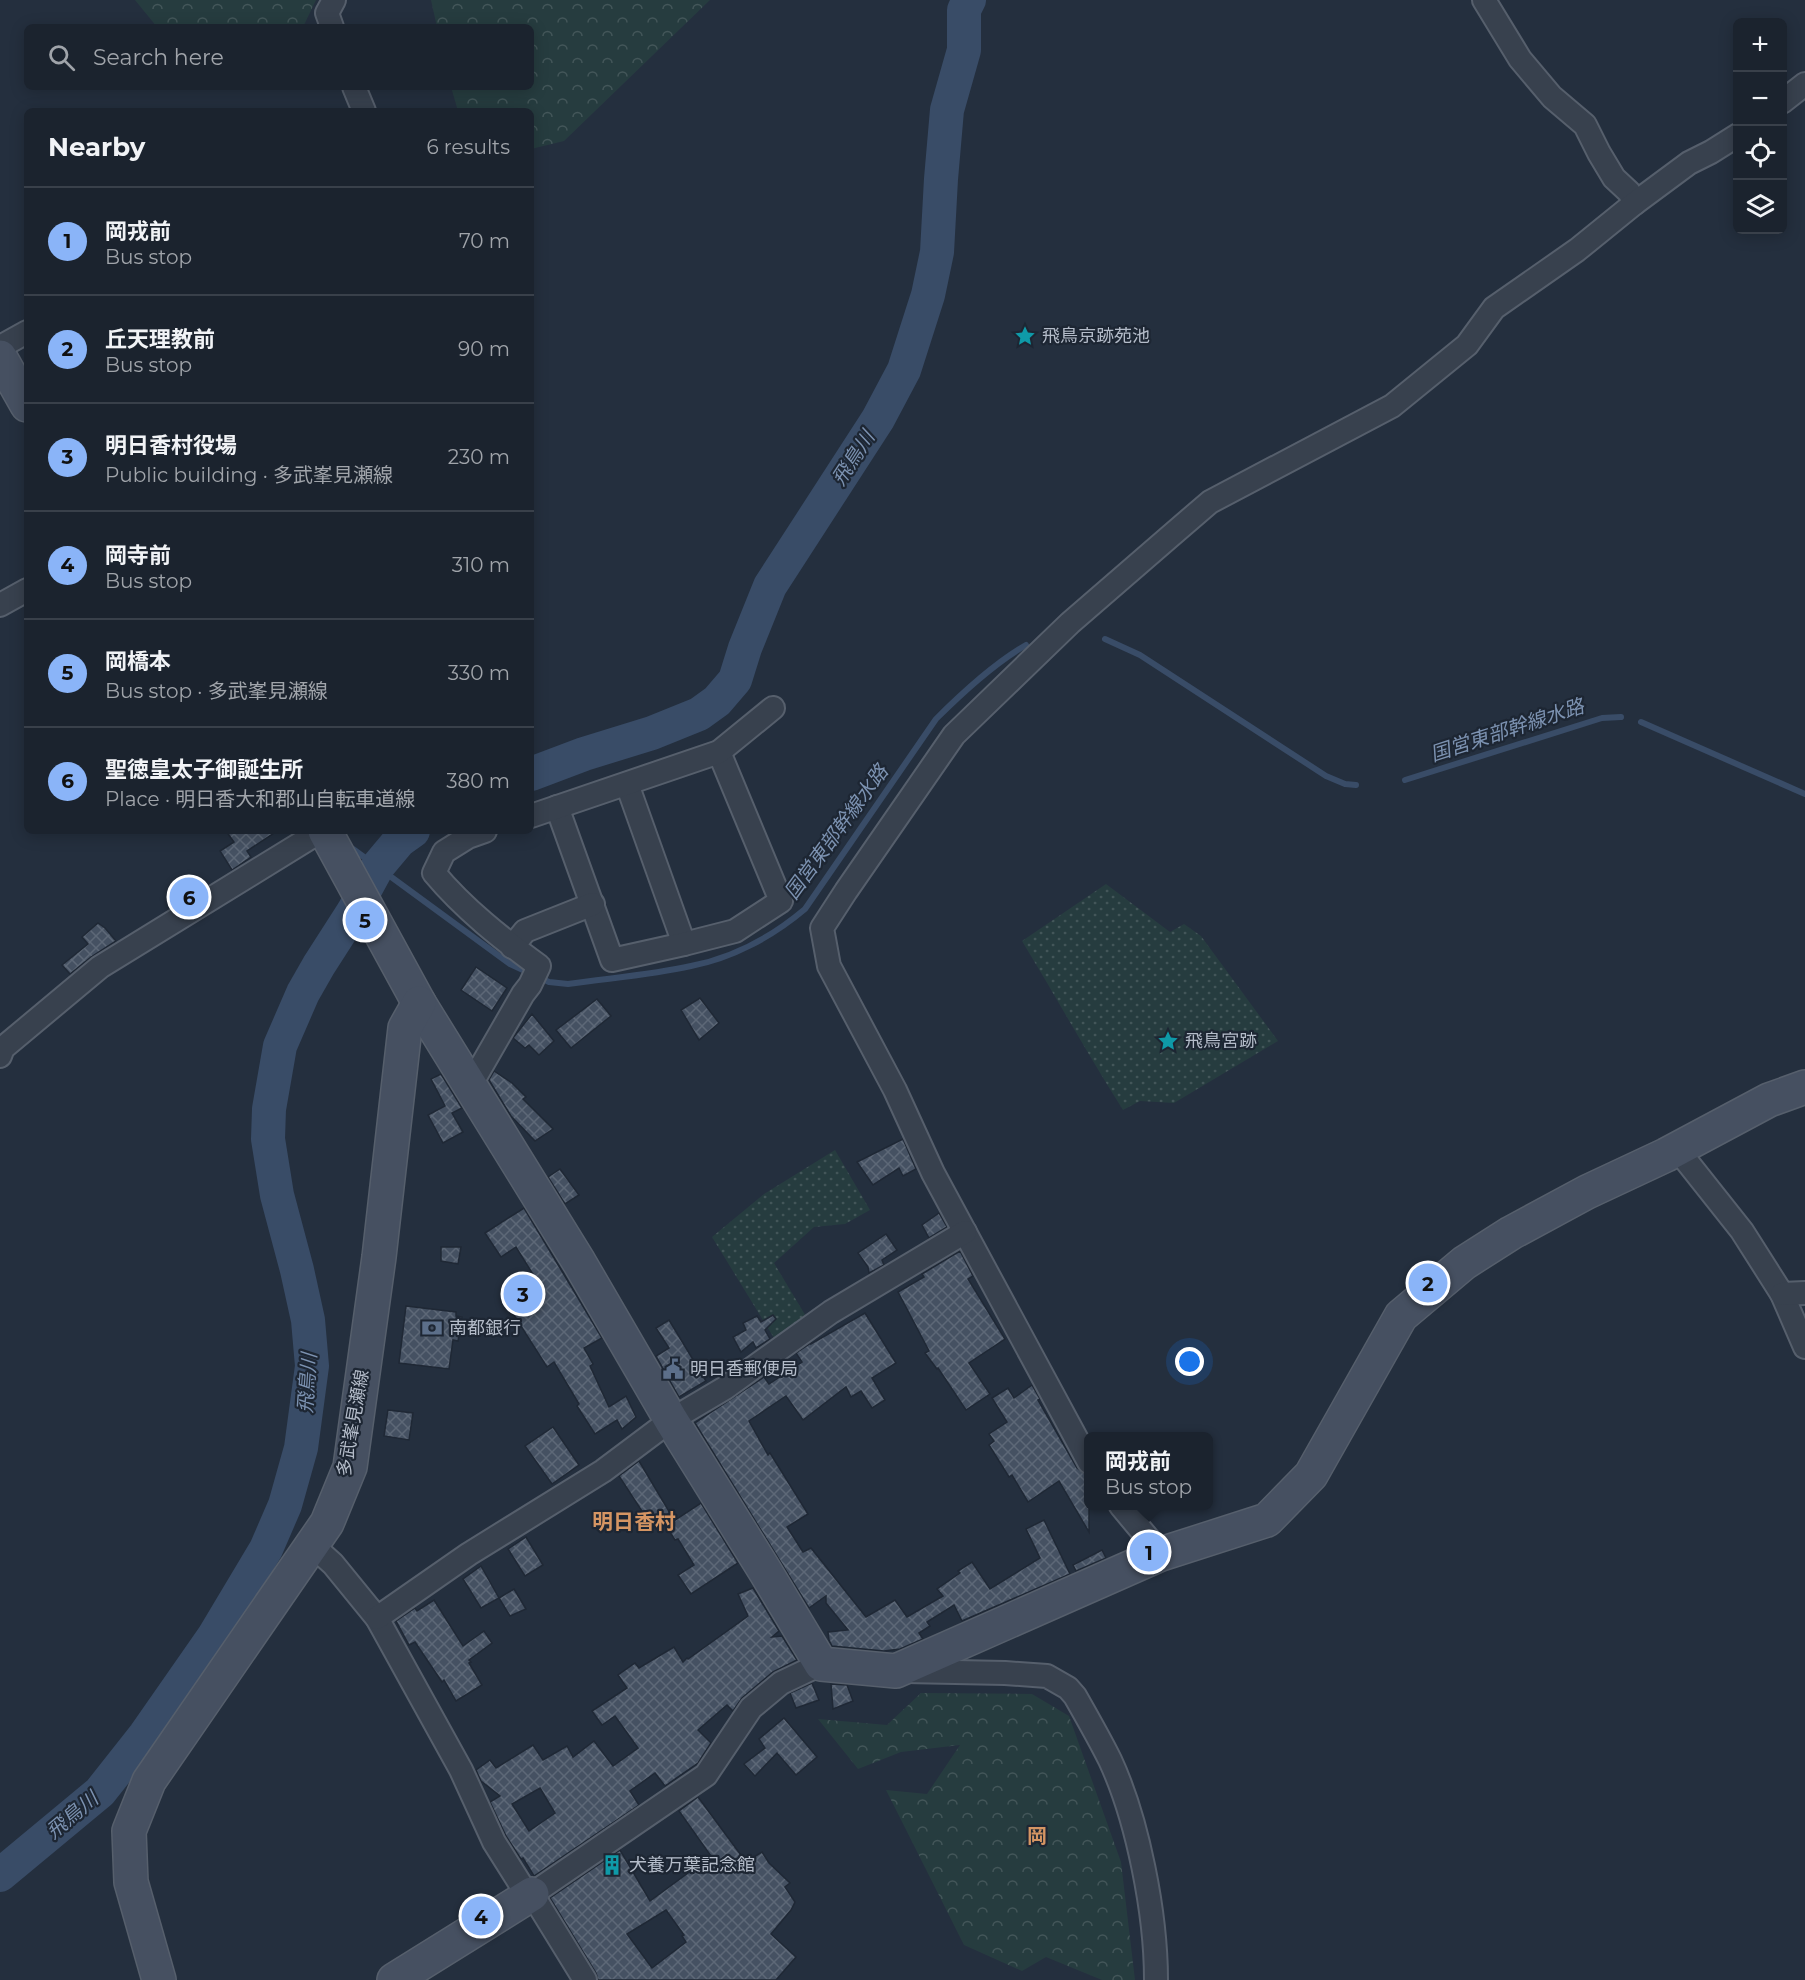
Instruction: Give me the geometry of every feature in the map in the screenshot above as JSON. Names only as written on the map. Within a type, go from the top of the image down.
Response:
[{"type":"street","points":[[331,24],[327,14],[334,0]]},
{"type":"street","points":[[1484,0],[1520,59],[1552,97],[1585,124],[1614,178],[1629,192],[1635,203]]},
{"type":"street","points":[[1787,98],[1805,84]]},
{"type":"street","points":[[355,90],[363,108]]},
{"type":"street","points":[[1084,1453],[933,1173],[896,1090],[829,966],[822,928],[954,735],[1070,623],[1158,546],[1210,502],[1392,406],[1467,345],[1494,308],[1577,250],[1689,163],[1733,138]]},
{"type":"street","points":[[0,346],[24,334]]},
{"type":"street","points":[[0,357],[24,400]]},
{"type":"street","points":[[0,605],[24,592]]},
{"type":"street","points":[[534,815],[719,752],[773,708]]},
{"type":"street","points":[[557,807],[612,960],[735,931],[781,901],[719,752]]},
{"type":"street","points":[[627,784],[684,944]]},
{"type":"street","points":[[0,1056],[3,1048],[100,967],[318,834]]},
{"type":"street","points":[[325,834],[419,1003],[579,1262],[671,1420],[765,1571],[820,1665]]},
{"type":"street","points":[[470,1086],[535,976],[512,947],[449,891],[434,873],[444,852],[476,834]]},
{"type":"street","points":[[512,947],[525,931],[592,904]]},
{"type":"street","name":"多武峯見瀬線","points":[[159,1980],[131,1882],[129,1831],[149,1781],[327,1523],[350,1467],[379,1257],[405,1028],[419,1003]]},
{"type":"street","points":[[896,1671],[1161,1554],[1267,1520],[1311,1475],[1401,1316],[1464,1263],[1521,1228],[1587,1192],[1677,1149],[1769,1100],[1805,1087]]},
{"type":"street","points":[[1677,1149],[1742,1231],[1782,1294],[1805,1347]]},
{"type":"street","points":[[377,1618],[469,1554],[603,1471],[671,1420],[725,1388],[831,1312],[965,1232]]},
{"type":"street","points":[[1782,1294],[1805,1293]]},
{"type":"street","points":[[1124,1510],[1161,1554]]},
{"type":"street","points":[[312,1545],[333,1564],[377,1618],[461,1770],[494,1842],[585,1980]]},
{"type":"street","points":[[394,1980],[530,1895],[706,1775],[751,1708],[781,1683],[820,1665],[896,1671],[1047,1676],[1068,1688],[1094,1728],[1111,1762],[1132,1818],[1147,1893],[1156,1962],[1156,1980]]},
{"type":"green space","points":[[135,0],[316,0],[304,24],[155,24]]},
{"type":"green space","points":[[431,0],[710,0],[564,141],[534,148],[534,108],[457,108],[452,90],[534,90],[534,24],[436,24]]},
{"type":"green space","points":[[1106,884],[1170,932],[1184,924],[1201,936],[1278,1041],[1174,1103],[1140,1101],[1123,1110],[1022,941]]},
{"type":"green space","points":[[835,1150],[870,1210],[845,1224],[814,1227],[774,1263],[807,1318],[774,1338],[712,1237],[764,1194]]},
{"type":"green space","points":[[921,1693],[1032,1694],[1069,1716],[1121,1862],[1135,1980],[1102,1980],[1046,1957],[1022,1971],[964,1945],[886,1790],[927,1794],[960,1745],[901,1752],[858,1769],[818,1719],[887,1725]]},
{"type":"building","points":[[228,834],[272,834],[247,851],[251,857],[232,870],[220,851],[234,842]]},
{"type":"building","points":[[98,923],[116,941],[70,974],[62,965],[88,944],[82,937]]},
{"type":"building","points":[[476,967],[507,988],[492,1011],[461,990]]},
{"type":"building","points":[[700,998],[719,1023],[699,1040],[681,1010]]},
{"type":"building","points":[[597,999],[611,1016],[571,1048],[556,1030]]},
{"type":"building","points":[[532,1014],[554,1041],[539,1055],[529,1045],[525,1048],[513,1038]]},
{"type":"building","points":[[494,1071],[512,1083],[526,1097],[523,1099],[553,1129],[535,1141],[511,1116],[489,1080]]},
{"type":"building","points":[[441,1074],[462,1108],[452,1113],[463,1132],[443,1143],[428,1115],[445,1106],[431,1079]]},
{"type":"building","points":[[903,1139],[916,1169],[903,1176],[899,1168],[873,1185],[857,1162]]},
{"type":"building","points":[[560,1169],[579,1195],[565,1204],[548,1177]]},
{"type":"building","points":[[524,1208],[602,1338],[584,1348],[593,1364],[590,1366],[609,1407],[626,1396],[636,1417],[622,1429],[617,1420],[595,1434],[554,1362],[547,1367],[507,1304],[539,1284],[516,1247],[501,1257],[485,1233]]},
{"type":"building","points":[[939,1213],[947,1227],[929,1238],[922,1225]]},
{"type":"building","points":[[886,1234],[897,1250],[882,1260],[884,1265],[869,1273],[868,1267],[858,1253]]},
{"type":"building","points":[[441,1247],[461,1247],[458,1264],[441,1261]]},
{"type":"building","points":[[960,1251],[973,1276],[968,1279],[1005,1339],[969,1363],[990,1394],[966,1410],[925,1353],[929,1351],[898,1292],[924,1277],[922,1274]]},
{"type":"building","name":"南都銀行","points":[[406,1306],[456,1312],[456,1316],[462,1317],[458,1341],[453,1340],[449,1369],[399,1363]]},
{"type":"building","points":[[865,1313],[896,1363],[872,1378],[885,1400],[872,1408],[861,1391],[851,1397],[846,1387],[803,1420],[786,1396],[749,1421],[768,1455],[770,1453],[808,1514],[787,1527],[803,1552],[811,1548],[866,1617],[895,1600],[907,1617],[943,1596],[937,1589],[972,1562],[990,1589],[1040,1558],[1026,1529],[1044,1520],[1070,1574],[962,1621],[954,1605],[927,1622],[930,1626],[919,1633],[923,1639],[900,1649],[884,1651],[832,1646],[828,1632],[848,1630],[826,1603],[826,1596],[809,1608],[695,1423],[764,1377],[769,1384],[802,1362],[796,1353]]},
{"type":"building","points":[[773,1315],[776,1319],[765,1330],[770,1339],[756,1348],[753,1342],[741,1352],[733,1337],[746,1330],[743,1323],[757,1316],[761,1322]]},
{"type":"building","name":"明日香郵便局","points":[[669,1320],[706,1381],[679,1397],[656,1356],[669,1348],[656,1328]]},
{"type":"building","points":[[1032,1385],[1040,1399],[1038,1400],[1077,1468],[1084,1473],[1084,1510],[1089,1510],[1089,1532],[1059,1481],[1028,1502],[1012,1475],[1009,1477],[989,1445],[994,1441],[989,1434],[1007,1422],[992,1398],[1008,1388],[1014,1398]]},
{"type":"building","points":[[388,1410],[413,1413],[409,1440],[384,1436]]},
{"type":"building","points":[[553,1427],[579,1465],[552,1484],[525,1446]]},
{"type":"building","points":[[639,1461],[670,1513],[651,1525],[619,1476]]},
{"type":"building","points":[[701,1503],[738,1563],[691,1594],[678,1575],[694,1565],[678,1539],[675,1540],[666,1526]]},
{"type":"building","points":[[526,1537],[543,1565],[525,1576],[508,1549]]},
{"type":"building","points":[[1102,1550],[1106,1558],[1076,1571],[1073,1565]]},
{"type":"building","points":[[481,1566],[499,1598],[481,1608],[463,1579]]},
{"type":"building","points":[[753,1588],[779,1631],[772,1637],[782,1636],[797,1660],[773,1672],[742,1698],[733,1711],[727,1705],[698,1730],[711,1743],[698,1763],[665,1786],[655,1773],[630,1791],[639,1805],[534,1876],[506,1836],[490,1802],[500,1796],[481,1781],[476,1770],[490,1760],[496,1768],[533,1745],[543,1760],[567,1746],[573,1757],[594,1741],[613,1766],[638,1748],[615,1716],[602,1725],[592,1711],[627,1688],[618,1675],[635,1663],[639,1668],[674,1647],[683,1662],[688,1659],[748,1616],[738,1594]],"holes":[[[540,1788],[555,1813],[529,1831],[512,1804]]]},
{"type":"building","points":[[514,1589],[526,1609],[510,1616],[499,1598]]},
{"type":"building","points":[[434,1600],[463,1646],[484,1631],[492,1643],[469,1660],[482,1685],[456,1701],[444,1680],[442,1682],[415,1642],[409,1645],[396,1621],[415,1608],[417,1611]]},
{"type":"building","points":[[812,1683],[819,1700],[796,1708],[790,1693]]},
{"type":"building","points":[[831,1684],[847,1685],[853,1701],[833,1709]]},
{"type":"building","points":[[784,1718],[817,1757],[796,1775],[777,1753],[755,1776],[744,1764],[765,1748],[759,1739]]},
{"type":"building","points":[[698,1797],[746,1862],[762,1852],[769,1863],[790,1883],[785,1887],[795,1902],[771,1934],[796,1957],[776,1980],[598,1980],[596,1973],[550,1898],[620,1850],[650,1901],[711,1856],[679,1811]],"holes":[[[666,1910],[684,1935],[682,1936],[686,1942],[652,1968],[627,1934]]]},
{"type":"waterway","name":"飛鳥川","points":[[534,773],[584,754],[652,733],[699,714],[717,701],[735,680],[770,586],[878,419],[904,370],[928,295],[937,252],[947,110],[964,50],[964,10],[969,0]]},
{"type":"waterway","name":"国営東部幹線水路","points":[[1105,639],[1140,655],[1326,776],[1345,784],[1356,785]]},
{"type":"waterway","name":"国営東部幹線水路","points":[[353,849],[510,964],[549,982],[568,984],[661,972],[722,958],[766,937],[805,909],[936,719],[979,679],[1026,645]]},
{"type":"waterway","name":"国営東部幹線水路","points":[[1405,780],[1602,718],[1621,717]]},
{"type":"waterway","name":"国営東部幹線水路","points":[[1641,722],[1805,794]]},
{"type":"waterway","name":"飛鳥川","points":[[0,1875],[100,1792],[145,1735],[214,1636],[266,1549],[285,1505],[301,1448],[312,1366],[308,1320],[277,1195],[268,1139],[269,1109],[280,1046],[303,993],[353,912],[378,866],[399,841],[409,834]]},
{"type":"place","name":"飛鳥京跡苑池","points":[[1025,336]]},
{"type":"place","name":"聖徳皇太子御誕生所","points":[[189,897]]},
{"type":"place","name":"岡橋本","points":[[365,920]]},
{"type":"place","name":"飛鳥宮跡","points":[[1168,1041]]},
{"type":"place","name":"丘天理教前","points":[[1428,1283]]},
{"type":"place","name":"明日香村役場","points":[[523,1294]]},
{"type":"place","name":"南都銀行","points":[[432,1328]]},
{"type":"place","name":"明日香郵便局","points":[[673,1369]]},
{"type":"place","name":"岡戎前","points":[[1149,1552]]},
{"type":"place","name":"犬養万葉記念館","points":[[612,1865]]},
{"type":"place","name":"岡寺前","points":[[481,1916]]},
{"type":"district","name":"明日香村","points":[[634,1522]]},
{"type":"district","name":"岡","points":[[1037,1836]]}]
